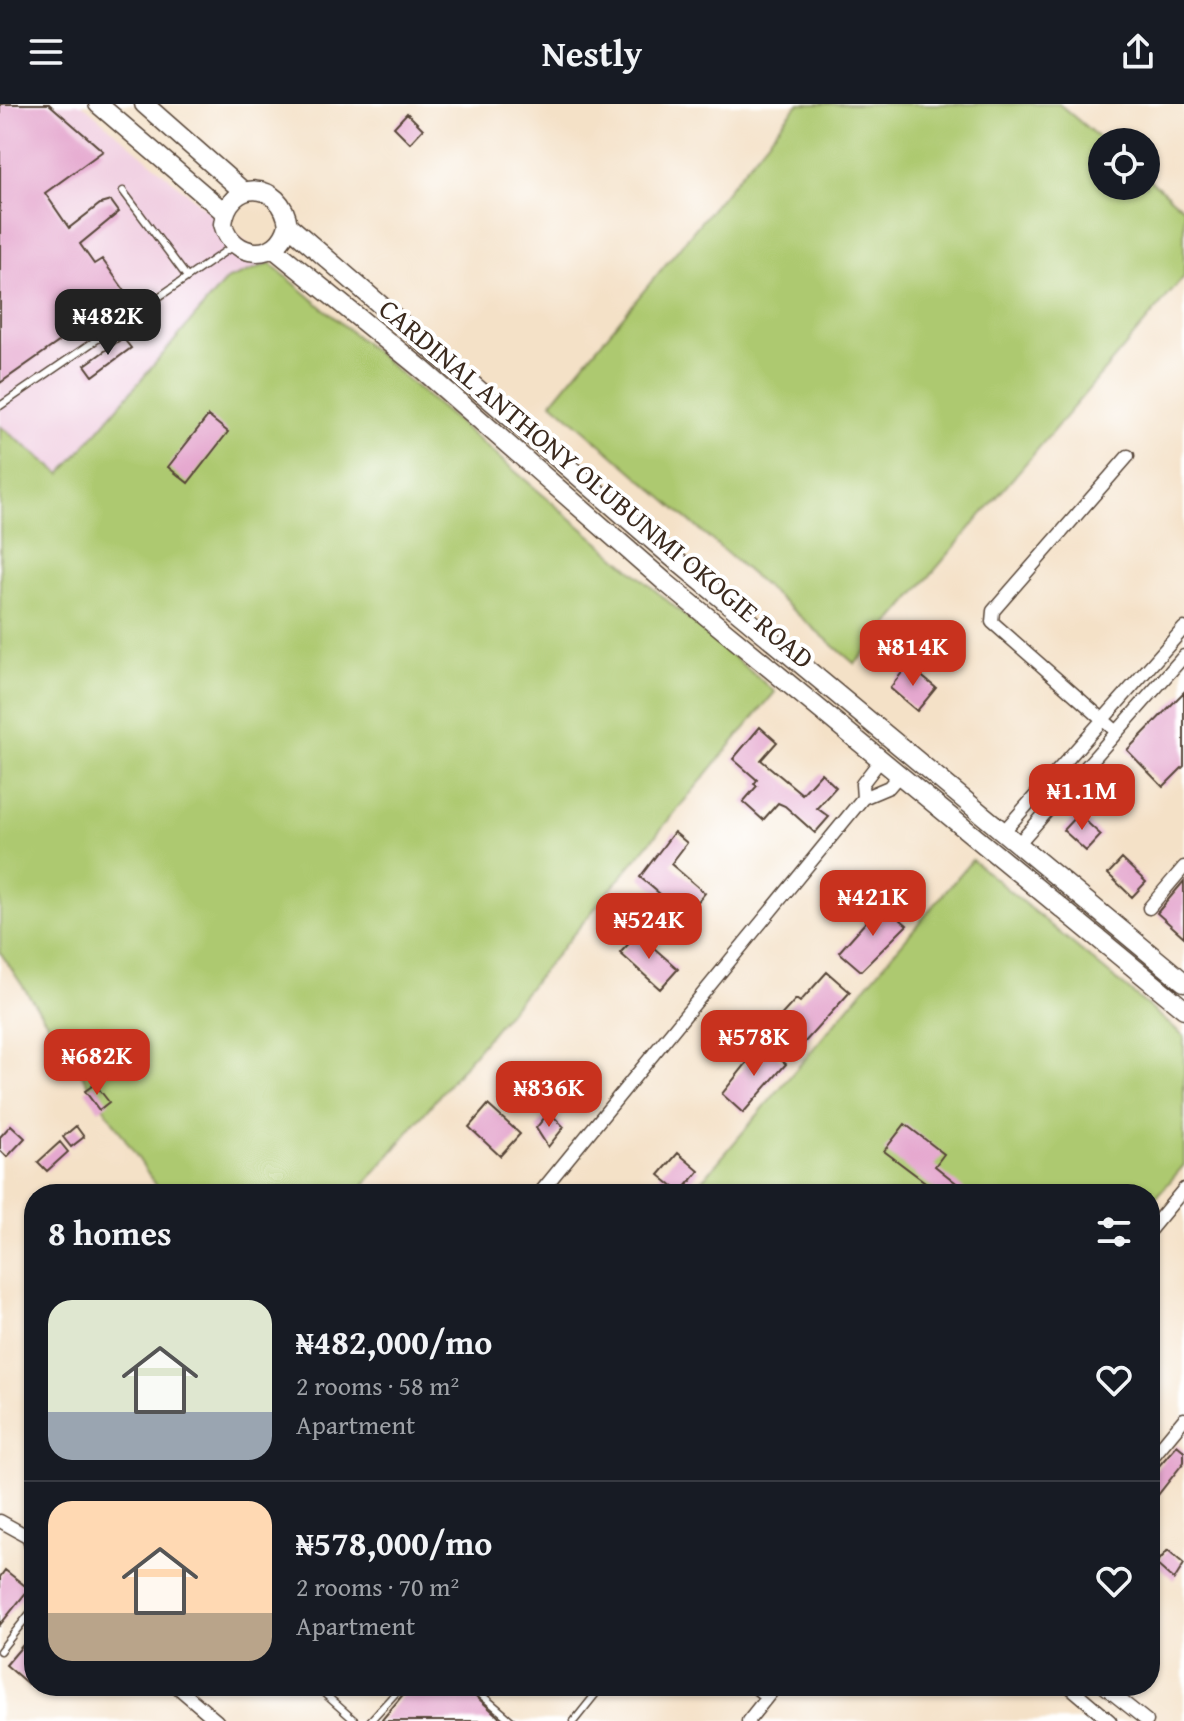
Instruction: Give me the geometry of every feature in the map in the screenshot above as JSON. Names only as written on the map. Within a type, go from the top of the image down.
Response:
[{"type":"street","points":[[98,104],[224,212],[226,236],[233,246],[245,252],[259,253],[273,248],[285,236],[288,225]]},
{"type":"street","name":"CARDINAL ANTHONY OLUBUNMI OKOGIE ROAD","points":[[152,106],[244,192],[270,193],[280,201],[288,225],[673,558],[1184,982]]},
{"type":"street","points":[[224,212],[244,192]]},
{"type":"street","name":"CARDINAL ANTHONY OLUBUNMI OKOGIE ROAD","points":[[273,248],[424,371],[665,582],[901,773],[1184,1009]]},
{"type":"street","points":[[1117,732],[992,622],[993,611],[1128,456]]},
{"type":"street","points":[[1004,831],[1184,628]]},
{"type":"street","points":[[1019,843],[1184,656]]},
{"type":"street","points":[[863,798],[862,784],[882,758]]},
{"type":"street","points":[[547,1184],[863,798],[889,787],[901,773]]},
{"type":"street","points":[[1149,908],[1184,867]]},
{"type":"street","points":[[1160,1218],[1184,1189]]},
{"type":"street","points":[[1160,1448],[1184,1419]]},
{"type":"street","points":[[0,1521],[24,1534]]},
{"type":"street","points":[[188,1696],[217,1721]]},
{"type":"street","points":[[748,1721],[768,1696]]},
{"type":"street","points":[[1081,1696],[1110,1721]]},
{"type":"street","points":[[1116,1696],[1147,1721]]},
{"type":"lane","points":[[123,191],[187,277]]},
{"type":"lane","points":[[0,406],[233,246]]},
{"type":"lane","points":[[0,1651],[24,1621]]},
{"type":"lane","points":[[327,1696],[355,1721]]},
{"type":"lane","points":[[370,1721],[393,1696]]},
{"type":"lane","points":[[483,1696],[512,1721]]},
{"type":"lane","points":[[574,1721],[594,1696]]},
{"type":"lane","points":[[761,1696],[765,1699]]},
{"type":"shaded area","points":[[0,104],[82,104],[270,263],[226,280],[61,474],[0,426]]},
{"type":"green space","points":[[798,104],[1059,104],[1088,128],[1088,200],[1160,200],[1160,189],[1184,209],[1184,277],[855,664],[552,402]]},
{"type":"green space","points":[[270,263],[775,692],[365,1184],[155,1184],[0,952],[0,426],[61,474],[226,280]]},
{"type":"green space","points":[[972,860],[1184,1036],[1184,1165],[1160,1193],[1160,1184],[699,1184]]},
{"type":"building","points":[[0,104],[49,104],[103,151],[45,193],[69,228],[100,204],[111,201],[119,212],[80,244],[94,264],[102,259],[127,294],[0,383]]},
{"type":"building","points":[[407,113],[423,129],[410,143],[394,127]]},
{"type":"building","points":[[123,338],[131,348],[93,376],[85,365]]},
{"type":"building","points":[[208,416],[228,432],[188,483],[168,467]]},
{"type":"building","points":[[908,665],[936,688],[917,711],[890,688]]},
{"type":"building","points":[[1184,692],[1184,766],[1163,787],[1127,750]]},
{"type":"building","points":[[760,727],[777,742],[761,760],[802,794],[821,773],[836,787],[817,808],[829,817],[815,833],[785,806],[778,803],[763,820],[743,802],[757,786],[754,784],[757,780],[733,759]]},
{"type":"building","points":[[1078,814],[1101,835],[1086,851],[1063,830]]},
{"type":"building","points":[[674,832],[687,843],[671,864],[705,893],[686,916],[640,877]]},
{"type":"building","points":[[1122,859],[1146,882],[1132,897],[1108,874]]},
{"type":"building","points":[[1184,881],[1184,937],[1157,913]]},
{"type":"building","points":[[882,904],[907,925],[861,971],[839,952]]},
{"type":"building","points":[[638,934],[678,969],[660,989],[620,953]]},
{"type":"building","points":[[827,972],[850,992],[803,1044],[777,1020],[796,999],[800,1002]]},
{"type":"building","points":[[762,1044],[786,1064],[743,1113],[722,1094]]},
{"type":"building","points":[[95,1084],[109,1102],[99,1110],[85,1091]]},
{"type":"building","points":[[488,1105],[520,1134],[500,1156],[469,1127]]},
{"type":"building","points":[[549,1112],[564,1127],[548,1147],[536,1128]]},
{"type":"building","points":[[905,1124],[944,1154],[935,1166],[958,1184],[928,1184],[884,1151]]},
{"type":"building","points":[[11,1125],[25,1138],[7,1157],[0,1150],[0,1137]]},
{"type":"building","points":[[76,1126],[84,1137],[71,1147],[63,1137]]},
{"type":"building","points":[[60,1142],[68,1152],[47,1171],[38,1162]]},
{"type":"building","points":[[678,1153],[699,1171],[688,1184],[670,1184],[659,1175]]},
{"type":"building","points":[[1177,1445],[1184,1451],[1184,1462],[1160,1492],[1160,1465]]},
{"type":"building","points":[[1168,1550],[1184,1564],[1174,1580],[1160,1568],[1160,1559]]},
{"type":"building","points":[[5,1570],[24,1585],[24,1595],[0,1625],[0,1577]]},
{"type":"building","points":[[24,1644],[24,1681],[6,1665]]},
{"type":"building","points":[[402,1696],[476,1696],[503,1721],[381,1721]]}]
